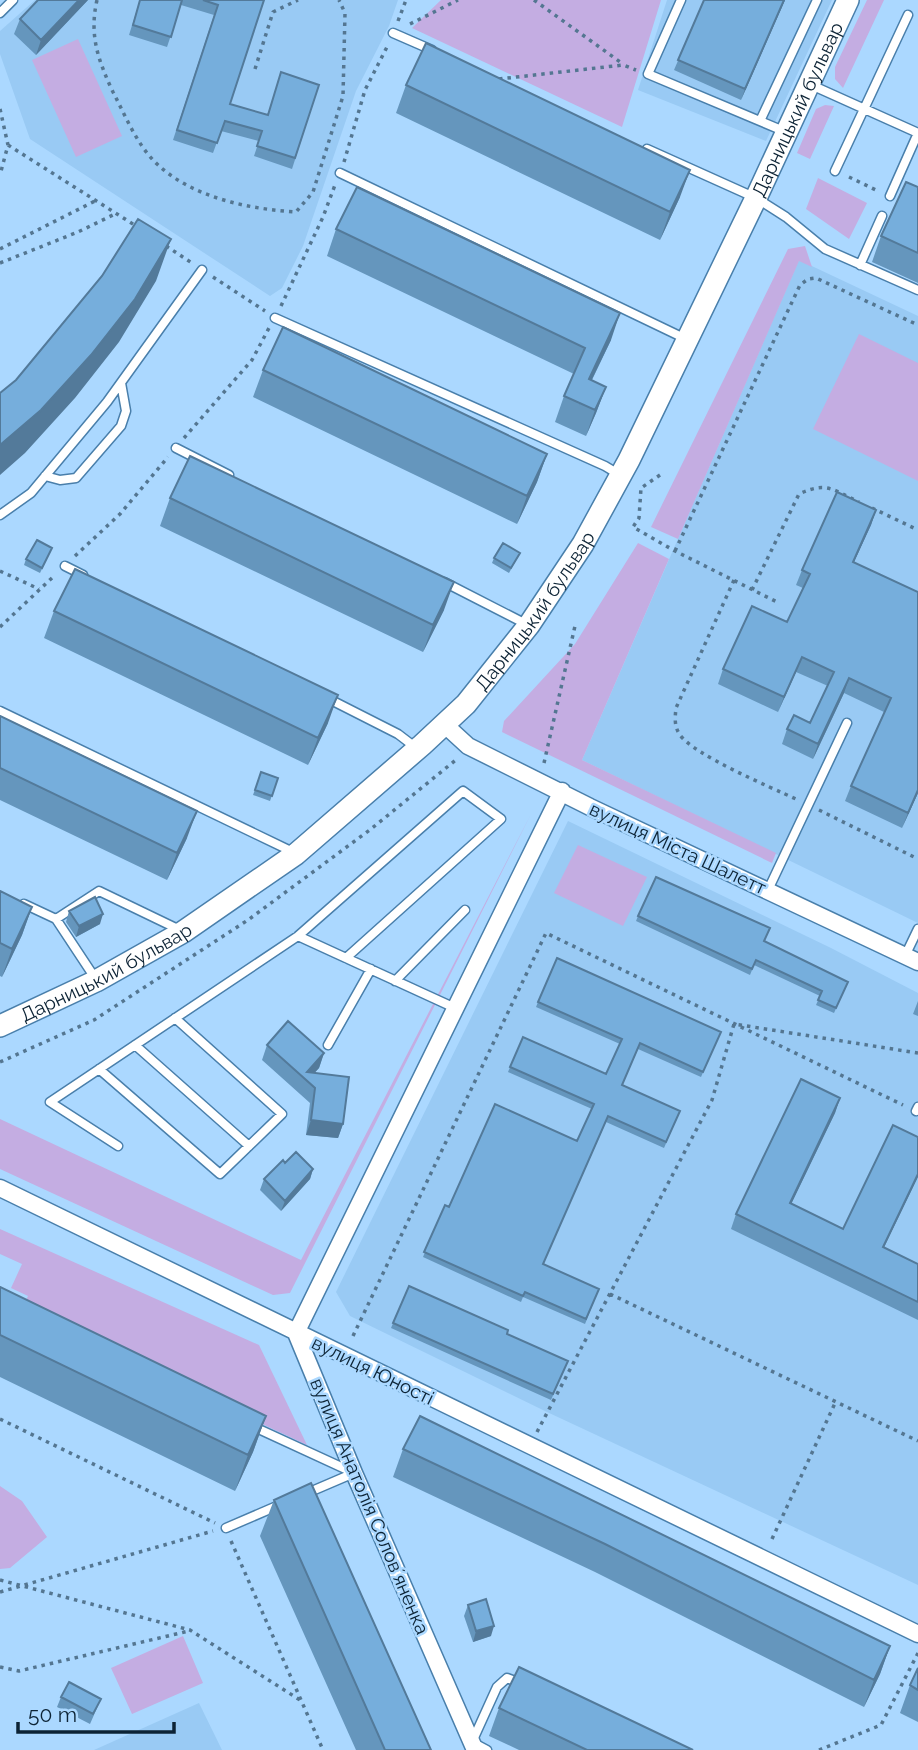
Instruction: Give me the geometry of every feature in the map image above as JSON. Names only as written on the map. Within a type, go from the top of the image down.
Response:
[{"type":"street","name":"Дарницький бульвар","points":[[0,1026],[96,981],[183,932],[296,854],[466,704],[529,625],[583,544],[620,475],[756,198],[848,0]]},
{"type":"street","name":"вулиця Міста Шалетт","points":[[444,724],[468,746],[590,807],[912,959]]},
{"type":"street","name":"вулиця Юності","points":[[562,791],[296,1333],[918,1634]]},
{"type":"street","points":[[0,1188],[296,1333]]},
{"type":"street","name":"вулиця Анатолія Соловʼяненка","points":[[296,1333],[473,1746]]},
{"type":"lane","points":[[0,13],[13,0]]},
{"type":"lane","points":[[681,0],[648,75],[786,132]]},
{"type":"lane","points":[[761,121],[817,0]]},
{"type":"lane","points":[[835,171],[908,15]]},
{"type":"lane","points":[[393,33],[444,56]]},
{"type":"lane","points":[[809,84],[918,133],[914,155],[890,196]]},
{"type":"lane","points":[[643,148],[756,198],[825,249],[918,290]]},
{"type":"lane","points":[[340,173],[686,339]]},
{"type":"lane","points":[[860,265],[882,216]]},
{"type":"lane","points":[[0,515],[31,493],[121,383],[202,270]]},
{"type":"lane","points":[[275,318],[620,475]]},
{"type":"lane","points":[[45,475],[60,480],[75,478],[121,426],[126,411],[121,383]]},
{"type":"lane","points":[[176,448],[238,479]]},
{"type":"lane","points":[[65,566],[89,578]]},
{"type":"lane","points":[[437,579],[529,625]]},
{"type":"lane","points":[[324,696],[398,734],[418,748]]},
{"type":"lane","points":[[0,711],[296,854]]},
{"type":"lane","points":[[768,890],[847,723]]},
{"type":"lane","points":[[118,1146],[50,1102],[298,936],[463,791],[500,819],[346,958]]},
{"type":"lane","points":[[56,919],[99,891],[183,932]]},
{"type":"lane","points":[[11,897],[56,919],[96,981]]},
{"type":"lane","points":[[395,981],[465,910]]},
{"type":"lane","points":[[912,959],[918,929]]},
{"type":"lane","points":[[298,936],[455,1008]]},
{"type":"lane","points":[[328,1045],[371,970]]},
{"type":"lane","points":[[99,1069],[220,1174],[282,1114],[175,1018]]},
{"type":"lane","points":[[135,1045],[249,1146]]},
{"type":"lane","points":[[244,1423],[354,1473]]},
{"type":"lane","points":[[296,1498],[354,1473]]},
{"type":"lane","points":[[226,1528],[284,1503]]},
{"type":"lane","points":[[488,1750],[473,1746],[501,1681],[514,1679],[526,1685]]},
{"type":"path","points":[[97,0],[93,19],[94,45],[102,68],[135,136],[158,165],[187,184],[227,202],[296,212],[313,192],[343,96],[345,13],[339,0]]},
{"type":"path","points":[[255,69],[273,12],[298,0]]},
{"type":"path","points":[[0,627],[120,514],[252,359],[275,318],[323,217],[340,173],[365,90],[406,0]]},
{"type":"path","points":[[393,33],[458,0]]},
{"type":"path","points":[[534,0],[623,65],[648,75]]},
{"type":"path","points":[[495,79],[623,65]]},
{"type":"path","points":[[0,109],[8,145],[0,175]]},
{"type":"path","points":[[8,145],[138,228]]},
{"type":"path","points":[[835,171],[890,196]]},
{"type":"path","points":[[0,249],[97,200]]},
{"type":"path","points":[[0,263],[78,232],[117,213]]},
{"type":"path","points":[[159,242],[275,318]]},
{"type":"path","points":[[675,551],[800,285],[808,279],[816,278],[918,325]]},
{"type":"path","points":[[660,475],[641,488],[639,518],[634,527],[675,551],[779,603]]},
{"type":"path","points":[[752,590],[799,494],[815,487],[827,487],[918,530]]},
{"type":"path","points":[[0,570],[40,590]]},
{"type":"path","points":[[734,580],[676,708],[674,722],[678,733],[695,750],[918,859]]},
{"type":"path","points":[[544,763],[575,626]]},
{"type":"path","points":[[353,1336],[546,933],[917,1109]]},
{"type":"path","points":[[734,1024],[918,1053]]},
{"type":"path","points":[[530,1446],[712,1100],[734,1024]]},
{"type":"path","points":[[610,1294],[918,1441]]},
{"type":"path","points":[[772,1539],[836,1401]]},
{"type":"path","points":[[0,1419],[226,1528],[323,1750]]},
{"type":"path","points":[[0,1592],[226,1528]]},
{"type":"path","points":[[0,1580],[190,1630],[301,1701]]},
{"type":"path","points":[[0,1667],[19,1671],[190,1630]]},
{"type":"path","points":[[819,1750],[881,1725],[918,1653]]},
{"type":"shaded area","points":[[35,0],[398,0],[389,26],[356,91],[303,246],[282,288],[270,296],[30,139],[0,54],[0,31]]},
{"type":"shaded area","points":[[441,0],[661,0],[622,127],[412,28]]},
{"type":"shaded area","points":[[667,0],[832,0],[766,141],[638,90]]},
{"type":"shaded area","points":[[867,0],[884,0],[843,88],[835,79],[835,67]]},
{"type":"shaded area","points":[[78,39],[122,136],[76,157],[32,60]]},
{"type":"shaded area","points":[[825,105],[834,106],[810,159],[797,153],[816,109]]},
{"type":"shaded area","points":[[818,178],[867,203],[849,239],[806,209]]},
{"type":"shaded area","points":[[805,246],[812,267],[799,261],[678,539],[651,527],[788,249]]},
{"type":"shaded area","points":[[799,260],[918,316],[918,923],[582,760]]},
{"type":"shaded area","points":[[859,334],[918,363],[918,481],[813,429]]},
{"type":"shaded area","points":[[638,543],[669,559],[582,760],[776,853],[772,863],[502,732],[504,721],[575,644]]},
{"type":"shaded area","points":[[531,814],[290,1293],[273,1295],[0,1169],[0,1119],[301,1260]]},
{"type":"shaded area","points":[[568,821],[918,993],[918,1585],[547,1412],[350,1316],[336,1292]]},
{"type":"shaded area","points":[[578,845],[647,877],[623,926],[554,893]]},
{"type":"shaded area","points":[[0,1229],[259,1345],[307,1445],[21,1311],[28,1296],[11,1288],[22,1264],[0,1254]]},
{"type":"shaded area","points":[[0,1486],[22,1501],[47,1537],[10,1568],[0,1569]]},
{"type":"shaded area","points":[[183,1636],[203,1683],[132,1714],[111,1668]]},
{"type":"shaded area","points":[[199,1703],[222,1750],[94,1750]]},
{"type":"building","points":[[38,0],[79,0],[41,40],[20,19]]},
{"type":"building","points":[[140,0],[182,0],[171,37],[133,25]]},
{"type":"building","points":[[203,0],[264,0],[230,104],[268,115],[281,72],[319,85],[295,158],[257,146],[262,131],[225,121],[217,143],[177,130],[218,5]]},
{"type":"building","points":[[704,0],[784,0],[745,89],[678,60]]},
{"type":"building","points":[[426,43],[690,170],[670,212],[406,85]]},
{"type":"building","points":[[906,182],[918,187],[918,253],[881,236]]},
{"type":"building","points":[[357,187],[620,313],[589,379],[606,387],[595,410],[564,396],[585,348],[336,229]]},
{"type":"building","points":[[138,219],[171,239],[135,299],[91,355],[41,410],[0,445],[0,393],[16,380],[102,276]]},
{"type":"building","points":[[283,327],[547,454],[527,496],[263,370]]},
{"type":"building","points":[[190,456],[454,582],[433,625],[170,498]]},
{"type":"building","points":[[837,492],[876,510],[853,562],[918,592],[918,790],[908,813],[851,786],[891,698],[849,678],[818,744],[787,729],[794,715],[810,723],[834,672],[802,657],[784,697],[723,669],[752,606],[787,622],[810,574],[802,570]]},
{"type":"building","points":[[37,540],[52,548],[42,568],[26,559]]},
{"type":"building","points":[[503,543],[520,553],[511,568],[494,558]]},
{"type":"building","points":[[75,569],[338,695],[318,738],[54,611]]},
{"type":"building","points":[[0,716],[197,811],[177,853],[0,768]]},
{"type":"building","points":[[261,772],[278,778],[272,796],[255,790]]},
{"type":"building","points":[[656,877],[770,928],[764,941],[848,982],[836,1008],[818,1000],[822,991],[756,960],[752,969],[638,916]]},
{"type":"building","points":[[0,891],[32,907],[12,949],[0,943]]},
{"type":"building","points":[[95,897],[103,914],[79,926],[69,911]]},
{"type":"building","points":[[557,958],[721,1032],[703,1072],[640,1043],[622,1085],[680,1111],[666,1142],[608,1116],[543,1264],[599,1289],[586,1319],[525,1292],[523,1296],[424,1252],[445,1205],[449,1207],[495,1104],[577,1141],[594,1104],[510,1067],[523,1037],[606,1074],[622,1039],[538,1002]]},
{"type":"building","points":[[288,1021],[324,1053],[307,1072],[349,1077],[343,1124],[311,1120],[315,1088],[267,1045]]},
{"type":"building","points":[[801,1079],[840,1098],[790,1203],[843,1229],[893,1125],[918,1137],[918,1174],[883,1247],[918,1264],[918,1302],[736,1214]]},
{"type":"building","points":[[296,1152],[313,1169],[285,1201],[264,1179],[283,1160],[285,1163]]},
{"type":"building","points":[[409,1286],[508,1330],[507,1334],[568,1361],[553,1394],[393,1323]]},
{"type":"building","points":[[0,1287],[266,1416],[248,1455],[0,1335]]},
{"type":"building","points":[[420,1416],[890,1646],[874,1680],[605,1544],[403,1449]]},
{"type":"building","points":[[311,1483],[431,1750],[385,1750],[274,1500]]},
{"type":"building","points":[[486,1599],[494,1626],[476,1631],[468,1605]]},
{"type":"building","points":[[519,1667],[693,1750],[587,1750],[499,1708]]},
{"type":"building","points":[[918,1668],[918,1690],[910,1685]]},
{"type":"building","points":[[69,1682],[101,1699],[93,1714],[61,1697]]}]
